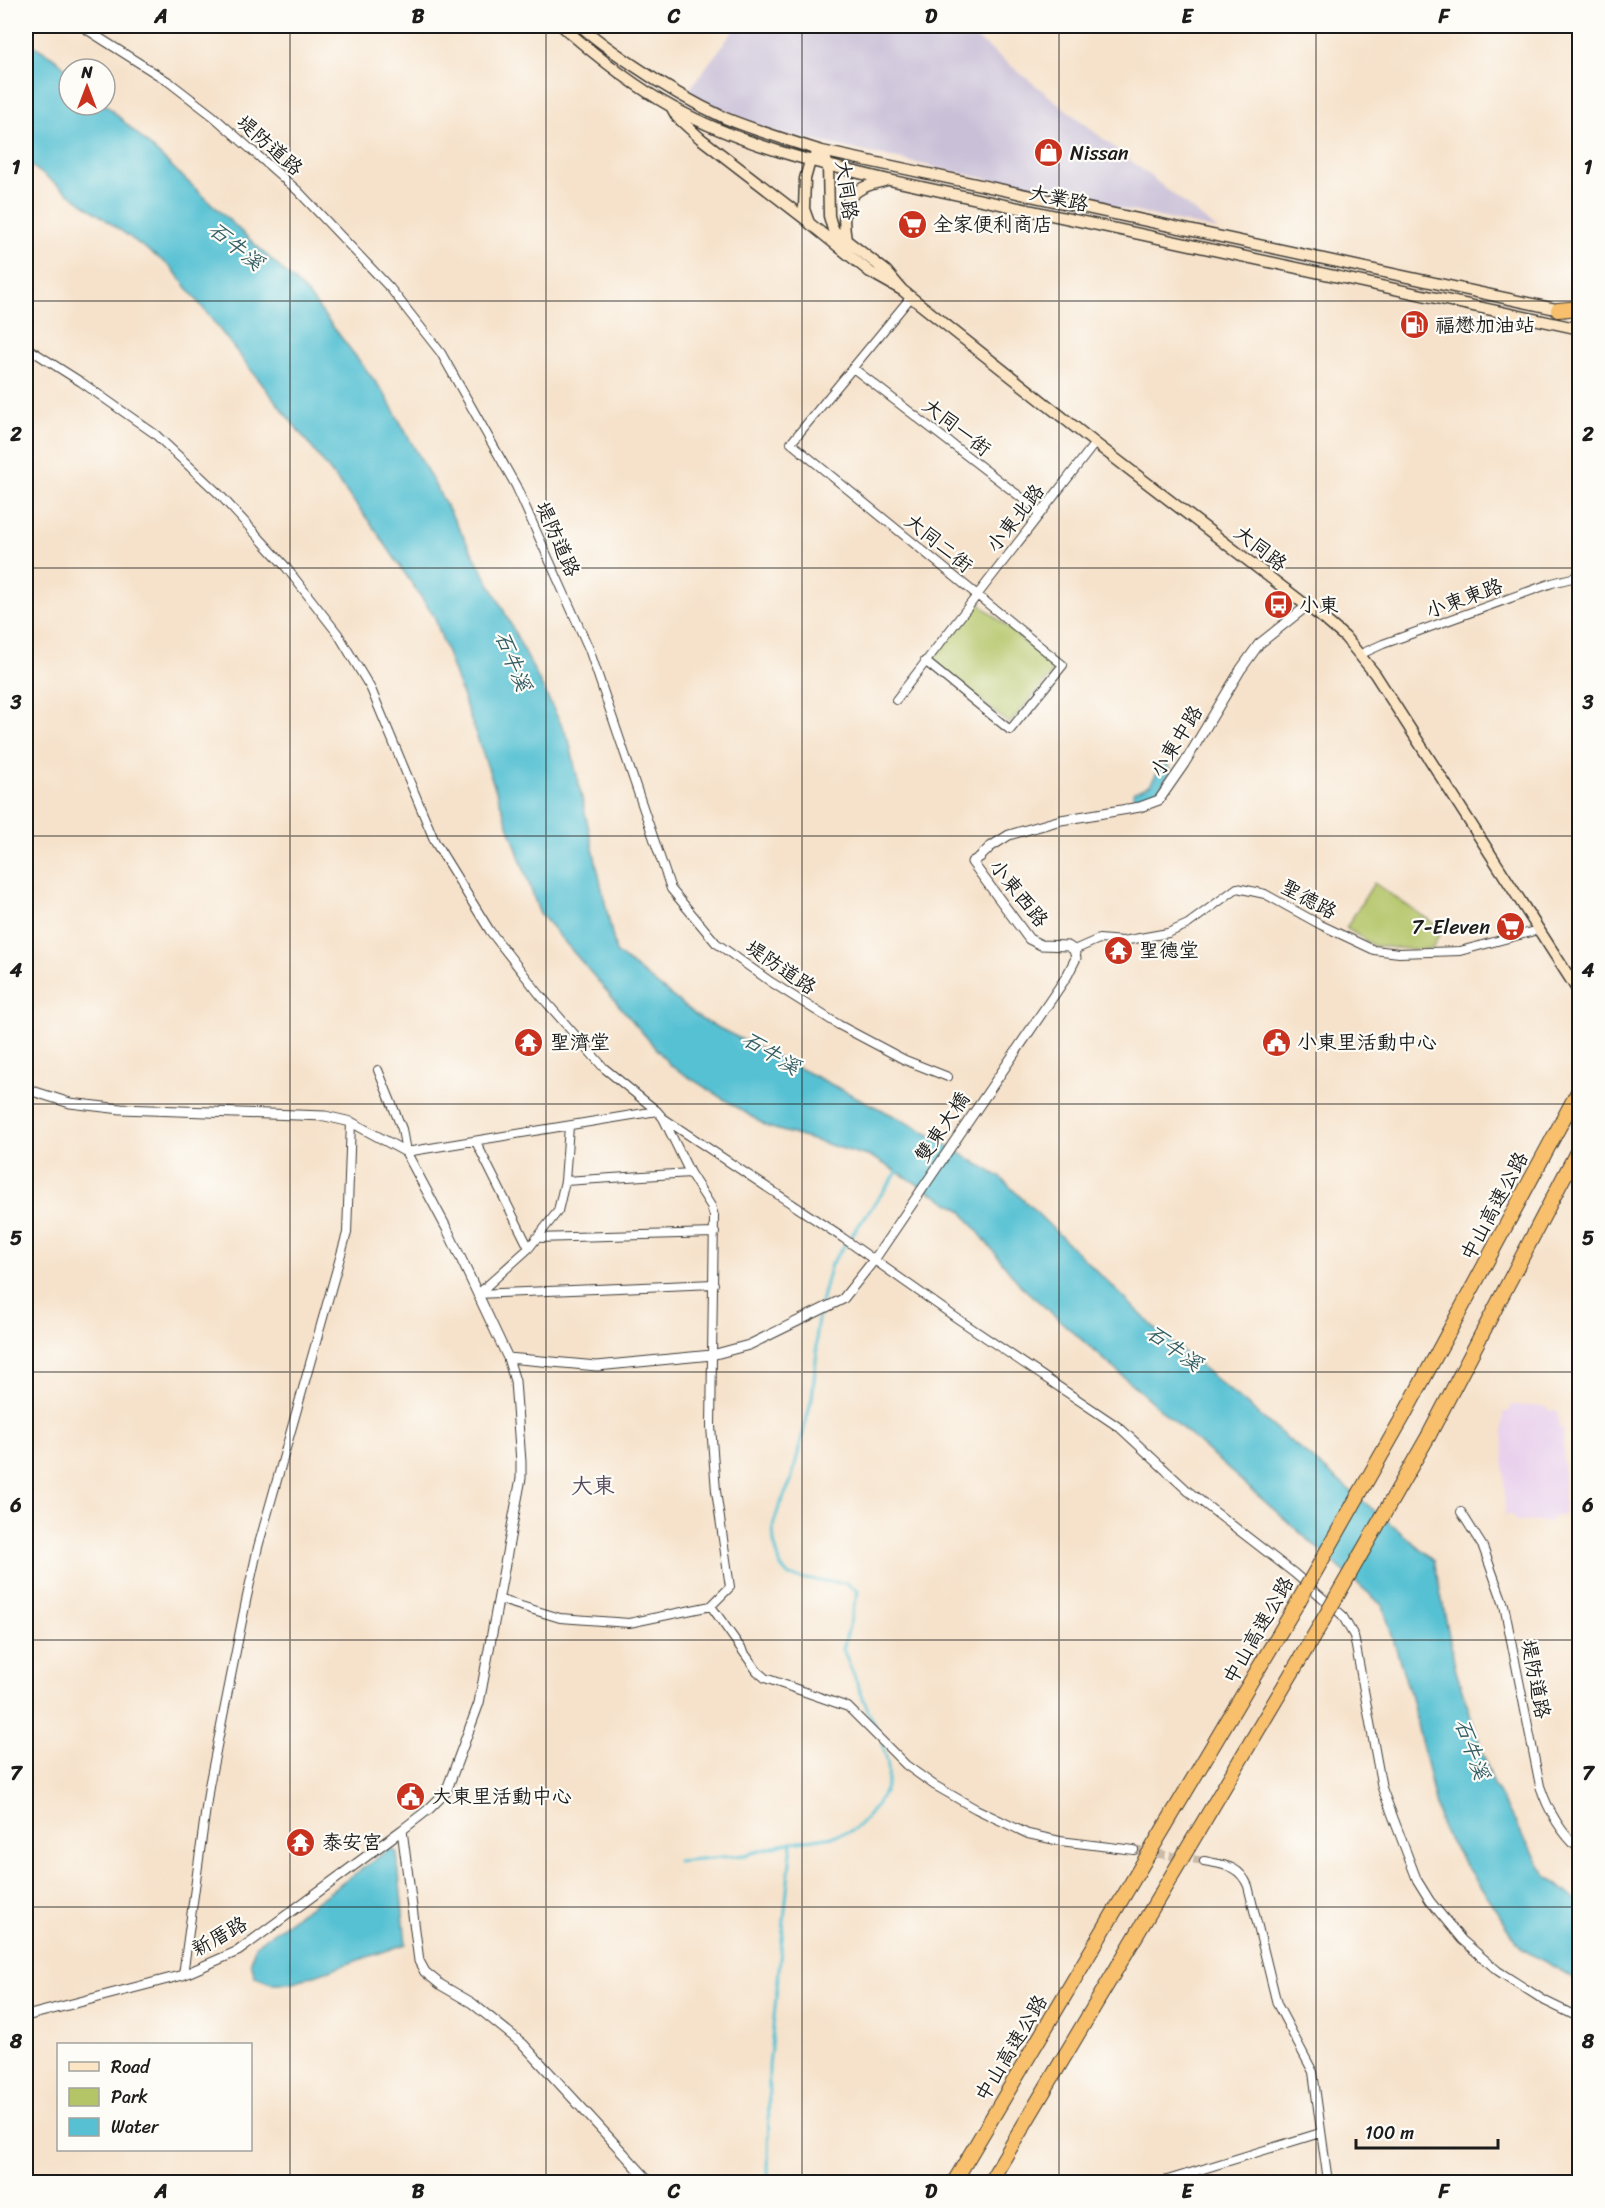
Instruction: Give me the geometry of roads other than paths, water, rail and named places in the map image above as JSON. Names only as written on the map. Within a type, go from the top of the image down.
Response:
[{"type":"highway","points":[[1558,310],[1580,309]]},
{"type":"highway","name":"中山高速公路","points":[[954,2182],[1298,1602],[1404,1415],[1580,1088]]},
{"type":"highway","points":[[990,2182],[1322,1622],[1429,1435],[1580,1146]]},
{"type":"main road","name":"大業路","points":[[562,26],[608,65],[672,107],[722,131],[810,161],[1580,329]]},
{"type":"main road","name":"大業路","points":[[581,26],[597,40],[667,88],[697,104],[764,133],[822,151],[1580,315]]},
{"type":"main road","points":[[672,107],[677,117],[700,138],[809,223]]},
{"type":"main road","name":"大同路","points":[[902,290],[886,271],[833,230],[829,216],[828,165],[822,151],[810,161],[803,193],[804,209],[809,223],[870,272],[902,290],[1346,637],[1361,654],[1416,736],[1580,994]]},
{"type":"main road","points":[[846,240],[843,219],[846,202],[851,194],[868,184],[889,180]]},
{"type":"main road","points":[[1207,249],[1210,236]]},
{"type":"street","name":"堤防道路","points":[[82,26],[178,89],[213,116],[298,191],[390,288],[441,353],[516,486],[589,649],[671,889],[716,943],[771,982],[839,1025],[905,1060],[948,1077]]},
{"type":"street","name":"大同二街","points":[[911,297],[791,443],[1063,665],[1010,730],[925,661]]},
{"type":"street","points":[[26,347],[81,382],[154,434],[220,495],[285,566],[338,634],[371,688],[435,842],[490,931],[540,995],[604,1068],[663,1118],[690,1173],[711,1206],[715,1233],[711,1426],[715,1480],[730,1587],[711,1606],[629,1623],[560,1618],[498,1599]]},
{"type":"street","name":"大同一街","points":[[853,368],[1040,512]]},
{"type":"street","name":"小東北路","points":[[896,699],[1095,443]]},
{"type":"street","name":"小東東路","points":[[1361,654],[1552,583],[1580,576]]},
{"type":"street","name":"小東中路","points":[[972,862],[1009,835],[1061,820],[1122,810],[1159,800],[1259,644],[1307,606]]},
{"type":"street","name":"小東西路","points":[[972,862],[1029,939],[1041,945],[1068,946],[1074,950]]},
{"type":"street","name":"聖德路","points":[[1074,950],[1099,939],[1123,941],[1168,933],[1188,924],[1237,888],[1265,894],[1321,925],[1374,950],[1399,953],[1460,951],[1538,930]]},
{"type":"street","name":"雙東大橋","points":[[508,1358],[597,1366],[712,1355],[749,1345],[843,1299],[874,1260],[1041,1014],[1073,965],[1076,958],[1074,950]]},
{"type":"street","points":[[378,1070],[402,1129],[406,1152]]},
{"type":"street","points":[[26,1089],[69,1103],[101,1107],[325,1116],[351,1122],[406,1152],[657,1111]]},
{"type":"street","points":[[663,1118],[1120,1428],[1188,1491],[1294,1573],[1342,1615],[1354,1635],[1382,1788],[1417,1880],[1462,1940],[1497,1971],[1545,2001],[1580,2018]]},
{"type":"street","points":[[183,1975],[209,1786],[246,1601],[258,1547],[347,1233],[351,1122]]},
{"type":"street","points":[[477,1294],[529,1248],[558,1210],[565,1181],[568,1126]]},
{"type":"street","points":[[476,1142],[529,1248]]},
{"type":"street","name":"新厝路","points":[[26,2016],[183,1975],[238,1951],[402,1830],[446,1792],[479,1703],[521,1479],[521,1462],[515,1381],[508,1358],[447,1229],[406,1152]]},
{"type":"street","points":[[565,1181],[690,1173]]},
{"type":"street","points":[[536,1239],[715,1233]]},
{"type":"street","points":[[477,1294],[714,1284]]},
{"type":"street","name":"堤防道路","points":[[1461,1512],[1483,1547],[1504,1605],[1544,1799],[1557,1823],[1580,1850]]},
{"type":"street","points":[[711,1606],[757,1671],[765,1678],[848,1707],[906,1765],[942,1790],[1028,1834],[1060,1841],[1134,1850]]},
{"type":"street","points":[[402,1830],[416,1945],[419,1961],[425,1972],[441,1985],[472,2003],[515,2037],[650,2182]]},
{"type":"street","points":[[1204,1861],[1238,1869],[1244,1876],[1277,2004],[1313,2072],[1328,2182]]},
{"type":"street","points":[[1161,2182],[1320,2133]]},
{"type":"water","name":"石牛溪","points":[[26,41],[57,60],[57,117],[117,115],[307,293],[384,393],[498,599],[569,740],[616,952],[701,1019],[918,1128],[1000,1177],[1159,1332],[1434,1560],[1456,1671],[1494,1786],[1546,1875],[1579,1903],[1579,1981],[1522,1949],[1441,1828],[1411,1697],[1383,1606],[1021,1286],[961,1210],[874,1158],[768,1127],[671,1066],[539,912],[434,616],[372,525],[171,267],[26,162]]},
{"type":"water","points":[[1167,764],[1171,771],[1156,794],[1134,804],[1133,792],[1150,785],[1160,768]]},
{"type":"water","points":[[391,1848],[397,1853],[406,1944],[291,1983],[271,1983],[255,1977],[251,1962],[255,1946]]},
{"type":"waterway","points":[[820,1306],[831,1264],[898,1171]]},
{"type":"waterway","points":[[819,1313],[812,1398],[791,1481],[773,1526],[774,1542],[781,1567],[789,1576],[846,1583],[858,1591],[843,1649],[878,1734]]},
{"type":"waterway","points":[[768,2182],[769,2066],[792,1842],[841,1834],[854,1829],[862,1822],[876,1805],[888,1782],[888,1765],[882,1745]]},
{"type":"waterway","points":[[677,1861],[745,1855],[792,1842]]},
{"type":"tunnel","points":[[1134,1850],[1204,1861]]},
{"type":"place","name":"Nissan","points":[[1049,153]]},
{"type":"place","name":"全家便利商店","points":[[912,224]]},
{"type":"place","name":"福懋加油站","points":[[1414,325]]},
{"type":"place","name":"小東","points":[[1278,605]]},
{"type":"place","name":"7-Eleven","points":[[1511,927]]},
{"type":"place","name":"聖德堂","points":[[1118,950]]},
{"type":"place","name":"聖濟堂","points":[[529,1042]]},
{"type":"place","name":"小東里活動中心","points":[[1276,1042]]},
{"type":"place","name":"大東里活動中心","points":[[411,1796]]},
{"type":"place","name":"泰安宮","points":[[301,1842]]},
{"type":"district","name":"大東","points":[[593,1485]]}]
